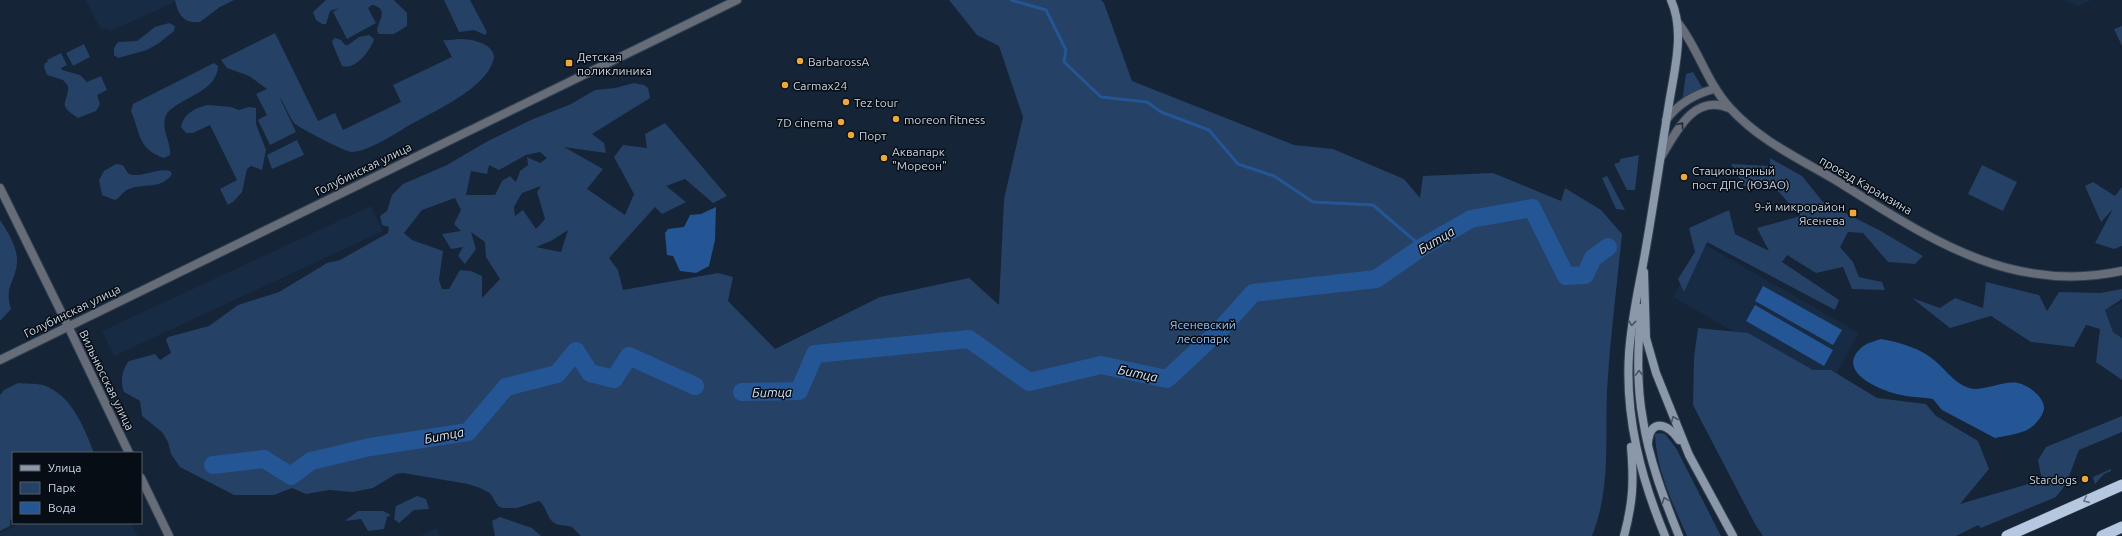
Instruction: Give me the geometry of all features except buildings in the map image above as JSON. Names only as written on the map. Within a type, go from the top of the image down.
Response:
[{"type":"highway","points":[[2007,536],[2122,485]]},
{"type":"highway","points":[[2102,536],[2122,527]]},
{"type":"main road","name":"проезд Карамзина","points":[[1671,0],[1678,23]]},
{"type":"main road","points":[[1665,536],[1636,453],[1630,407],[1629,354],[1633,315],[1661,158],[1677,45],[1678,23]]},
{"type":"main road","points":[[1644,257],[1638,351],[1642,419],[1648,447],[1679,536]]},
{"type":"main road","points":[[1644,257],[1646,338],[1656,373],[1689,455]]},
{"type":"main road","points":[[1624,536],[1631,505],[1634,478],[1627,412],[1630,407]]},
{"type":"main road","points":[[1648,447],[1649,434],[1653,428],[1659,426],[1666,427],[1674,432],[1689,455],[1733,536]]},
{"type":"street","name":"Голубинская улица","points":[[0,360],[737,0]]},
{"type":"street","name":"проезд Карамзина","points":[[1678,23],[1690,38],[1714,89],[1730,109],[1750,127],[1783,150],[1932,238],[1972,258],[2007,269],[2035,275],[2071,278],[2095,277],[2122,271]]},
{"type":"street","points":[[1666,120],[1674,109],[1703,92],[1714,89]]},
{"type":"street","points":[[1661,158],[1684,120],[1696,110],[1710,104],[1719,104],[1730,109]]},
{"type":"street","name":"Вильнюсская улица","points":[[0,188],[129,452]]},
{"type":"street","points":[[142,480],[169,536]]},
{"type":"shaded area","points":[[86,0],[179,0],[111,31],[101,28]]},
{"type":"shaded area","points":[[2064,0],[2092,0],[2078,6]]},
{"type":"shaded area","points":[[371,206],[383,231],[114,356],[102,331]]},
{"type":"shaded area","points":[[1702,243],[1859,333],[1829,386],[1673,297]]},
{"type":"shaded area","points":[[2122,302],[2122,338],[2113,332],[2105,310]]},
{"type":"shaded area","points":[[20,524],[132,524],[138,536],[0,536],[0,533]]},
{"type":"shaded area","points":[[437,528],[440,536],[420,536]]},
{"type":"green space","points":[[175,0],[234,0],[220,7],[200,22],[190,22],[180,14]]},
{"type":"green space","points":[[326,0],[394,0],[407,13],[407,26],[394,34],[379,34],[377,31],[382,12],[381,9],[372,5],[368,8],[376,23],[347,39],[333,12],[339,8],[330,11],[326,24],[322,24],[316,20],[313,12]]},
{"type":"green space","points":[[444,0],[470,0],[487,32],[485,35],[474,30],[459,32]]},
{"type":"green space","name":"Ясеневский лесопарк","points":[[949,0],[1101,0],[1104,3],[1132,81],[1294,145],[1333,149],[1404,179],[1420,198],[1423,176],[1493,173],[1561,201],[1565,188],[1601,210],[1622,234],[1608,372],[1605,483],[1598,518],[1592,536],[581,536],[572,527],[558,525],[553,522],[548,516],[542,503],[539,501],[517,508],[502,508],[498,506],[490,493],[480,488],[468,484],[403,473],[396,474],[373,488],[353,492],[329,490],[306,494],[292,488],[274,495],[234,495],[180,467],[171,454],[168,442],[162,432],[142,416],[140,401],[124,392],[122,376],[129,361],[155,354],[160,360],[171,353],[166,340],[168,337],[209,326],[238,305],[279,292],[327,263],[340,260],[388,233],[389,227],[382,225],[380,216],[387,211],[392,195],[403,184],[447,165],[488,141],[531,120],[571,104],[595,90],[615,88],[634,83],[644,85],[648,88],[650,98],[592,134],[604,143],[606,153],[564,147],[603,169],[587,189],[625,215],[634,194],[614,157],[623,145],[647,148],[645,134],[665,123],[727,196],[713,203],[685,179],[666,186],[686,202],[662,214],[655,207],[609,258],[618,270],[623,290],[718,273],[733,277],[728,301],[775,349],[880,297],[969,278],[999,305],[1004,199],[1023,117],[999,46],[977,35]],"holes":[[[540,152],[547,158],[540,163],[527,157],[528,165],[520,171],[516,182],[510,176],[502,181],[495,195],[466,195],[471,171],[487,174],[489,165],[499,170],[526,155]],[[541,186],[537,192],[545,219],[536,229],[523,210],[515,216],[514,207],[522,193]],[[455,198],[461,210],[454,224],[461,231],[442,234],[451,249],[463,247],[458,256],[465,264],[476,249],[471,232],[485,242],[486,257],[500,279],[482,298],[482,276],[471,271],[460,270],[449,289],[442,289],[439,280],[443,251],[412,240],[404,233],[422,210]],[[568,230],[561,252],[536,247],[551,241]]]},
{"type":"green space","points":[[169,23],[175,26],[174,31],[147,50],[118,58],[114,55],[114,48],[118,42],[137,41],[155,27]]},
{"type":"green space","points":[[2122,26],[2122,46],[2114,29]]},
{"type":"green space","points":[[275,33],[318,121],[335,113],[343,130],[401,102],[393,85],[452,57],[443,40],[465,39],[481,43],[490,48],[494,57],[490,69],[470,90],[442,108],[385,140],[357,152],[351,152],[340,148],[298,126],[292,120],[279,96],[296,132],[270,145],[258,120],[267,115],[256,94],[267,89],[249,76],[227,68],[221,60]]},
{"type":"green space","points":[[369,35],[374,39],[366,54],[357,63],[347,67],[342,66],[332,41],[335,38],[341,40],[345,45],[348,45],[359,37]]},
{"type":"green space","points":[[84,44],[90,57],[73,66],[66,53]]},
{"type":"green space","points":[[61,53],[67,65],[61,68],[62,70],[80,75],[87,82],[101,76],[107,90],[97,95],[100,104],[96,111],[78,118],[65,106],[68,86],[63,80],[47,75],[44,67],[45,63],[48,62],[47,60]]},
{"type":"green space","points":[[214,63],[218,66],[216,75],[212,82],[206,88],[174,107],[167,113],[164,124],[170,155],[164,158],[149,150],[141,139],[131,111],[133,104]]},
{"type":"green space","points":[[1693,72],[1702,87],[1700,91],[1682,102],[1686,74]]},
{"type":"green space","points":[[208,105],[231,107],[239,110],[249,107],[256,108],[256,124],[266,150],[262,170],[251,166],[247,169],[242,192],[228,205],[220,189],[237,180],[210,125],[193,133],[186,133],[181,127],[182,122],[187,115]]},
{"type":"green space","points":[[297,140],[304,155],[272,169],[267,155]]},
{"type":"green space","points":[[1639,155],[1635,190],[1627,190],[1614,164],[1620,162],[1620,159]]},
{"type":"green space","points":[[1770,158],[1802,176],[1823,202],[1879,230],[1923,256],[1915,264],[1888,262],[1863,233],[1848,232],[1840,247],[1853,262],[1859,277],[1882,282],[1885,290],[1852,289],[1843,267],[1816,273],[1787,255],[1782,262],[1839,300],[1835,310],[1707,242],[1684,292],[1678,279],[1695,252],[1689,228],[1729,210],[1735,234],[1769,251],[1757,228],[1801,216],[1774,187],[1744,186],[1731,164],[1770,166]]},
{"type":"green space","points":[[116,164],[122,165],[128,173],[132,175],[165,170],[170,171],[172,174],[168,179],[158,184],[134,187],[127,190],[115,200],[102,195],[99,180],[104,171]]},
{"type":"green space","points":[[1982,165],[2017,182],[2003,211],[1968,194]]},
{"type":"green space","points":[[1607,176],[1625,210],[1616,209],[1602,178]]},
{"type":"green space","points":[[2093,182],[2115,196],[2122,187],[2122,246],[2114,249],[2095,243],[2113,209],[2101,222],[2085,186]]},
{"type":"green space","points":[[0,220],[14,246],[17,263],[9,290],[11,309],[0,321]]},
{"type":"green space","points":[[1986,282],[2039,295],[2047,311],[2059,292],[2100,293],[2122,289],[2122,299],[2105,310],[2113,332],[2122,338],[2122,380],[2096,362],[2100,329],[2086,325],[2074,347],[2031,342],[1991,316],[1950,328],[1912,298],[1940,308],[1955,298],[1983,308]]},
{"type":"green space","points":[[1698,328],[1748,333],[1813,370],[1831,370],[1877,398],[1926,404],[1936,416],[1978,441],[1989,469],[1960,504],[2042,480],[2038,460],[2046,447],[2122,416],[2122,432],[2079,450],[2066,484],[2056,497],[1981,528],[1978,525],[1956,536],[1763,536],[1755,524],[1693,405],[1694,357]]},
{"type":"green space","points":[[18,383],[43,385],[53,389],[69,404],[81,422],[94,452],[12,452],[12,520],[10,519],[10,526],[0,531],[0,395],[4,390]]},
{"type":"green space","points":[[1655,434],[1665,434],[1676,448],[1721,536],[1687,536],[1666,486],[1658,460]]},
{"type":"green space","points":[[2111,469],[2111,471],[2104,474],[2095,484],[2093,477]]},
{"type":"green space","points":[[417,496],[426,499],[429,509],[414,510],[399,523],[394,519],[396,506]]},
{"type":"green space","points":[[358,511],[383,511],[391,515],[387,517],[384,529],[368,531],[361,519],[345,521]]},
{"type":"green space","points":[[500,517],[532,528],[541,536],[495,536],[492,521]]},
{"type":"water","points":[[716,207],[715,240],[709,266],[696,273],[680,271],[673,256],[667,255],[665,233],[668,229],[684,227],[690,215],[701,214]]},
{"type":"water","points":[[1763,286],[1842,330],[1833,345],[1755,301]]},
{"type":"water","points":[[1755,305],[1833,350],[1824,366],[1746,321]]},
{"type":"water","points":[[1881,339],[1902,344],[1922,352],[1934,360],[1956,381],[1970,388],[1977,389],[2004,383],[2022,384],[2035,392],[2042,400],[2044,405],[2043,413],[2039,420],[2030,428],[2016,434],[1995,438],[1942,410],[1933,399],[1898,394],[1877,387],[1861,376],[1853,363],[1855,356],[1863,346]]},
{"type":"waterway","points":[[1011,0],[1046,10],[1066,50],[1064,62],[1101,97],[1147,102],[1161,112],[1209,130],[1238,164],[1274,176],[1313,202],[1373,205],[1422,247]]},
{"type":"waterway","name":"Битца","points":[[742,392],[799,391],[815,354],[969,339],[1029,382],[1101,365],[1167,379],[1221,329],[1253,293],[1376,279],[1422,247],[1471,219],[1532,208],[1566,276],[1585,275],[1593,258],[1608,247]]},
{"type":"waterway","name":"Битца","points":[[213,465],[264,459],[291,476],[311,461],[370,447],[468,432],[506,387],[557,374],[576,351],[590,373],[614,379],[629,356],[695,386]]},
{"type":"place","name":"BarbarossA","points":[[800,61]]},
{"type":"place","name":"Детская поликлиника","points":[[569,63]]},
{"type":"place","name":"Carmax24","points":[[785,85]]},
{"type":"place","name":"Tez tour","points":[[846,102]]},
{"type":"place","name":"moreon fitness","points":[[896,119]]},
{"type":"place","name":"7D cinema","points":[[841,122]]},
{"type":"place","name":"Порт","points":[[851,135]]},
{"type":"place","name":"Аквапарк \"Мореон\"","points":[[884,158]]},
{"type":"place","name":"Стационарный пост ДПС (ЮЗАО)","points":[[1684,177]]},
{"type":"place","name":"9-й микрорайон Ясенева","points":[[1853,213]]},
{"type":"place","name":"Stardogs","points":[[2085,479]]}]
